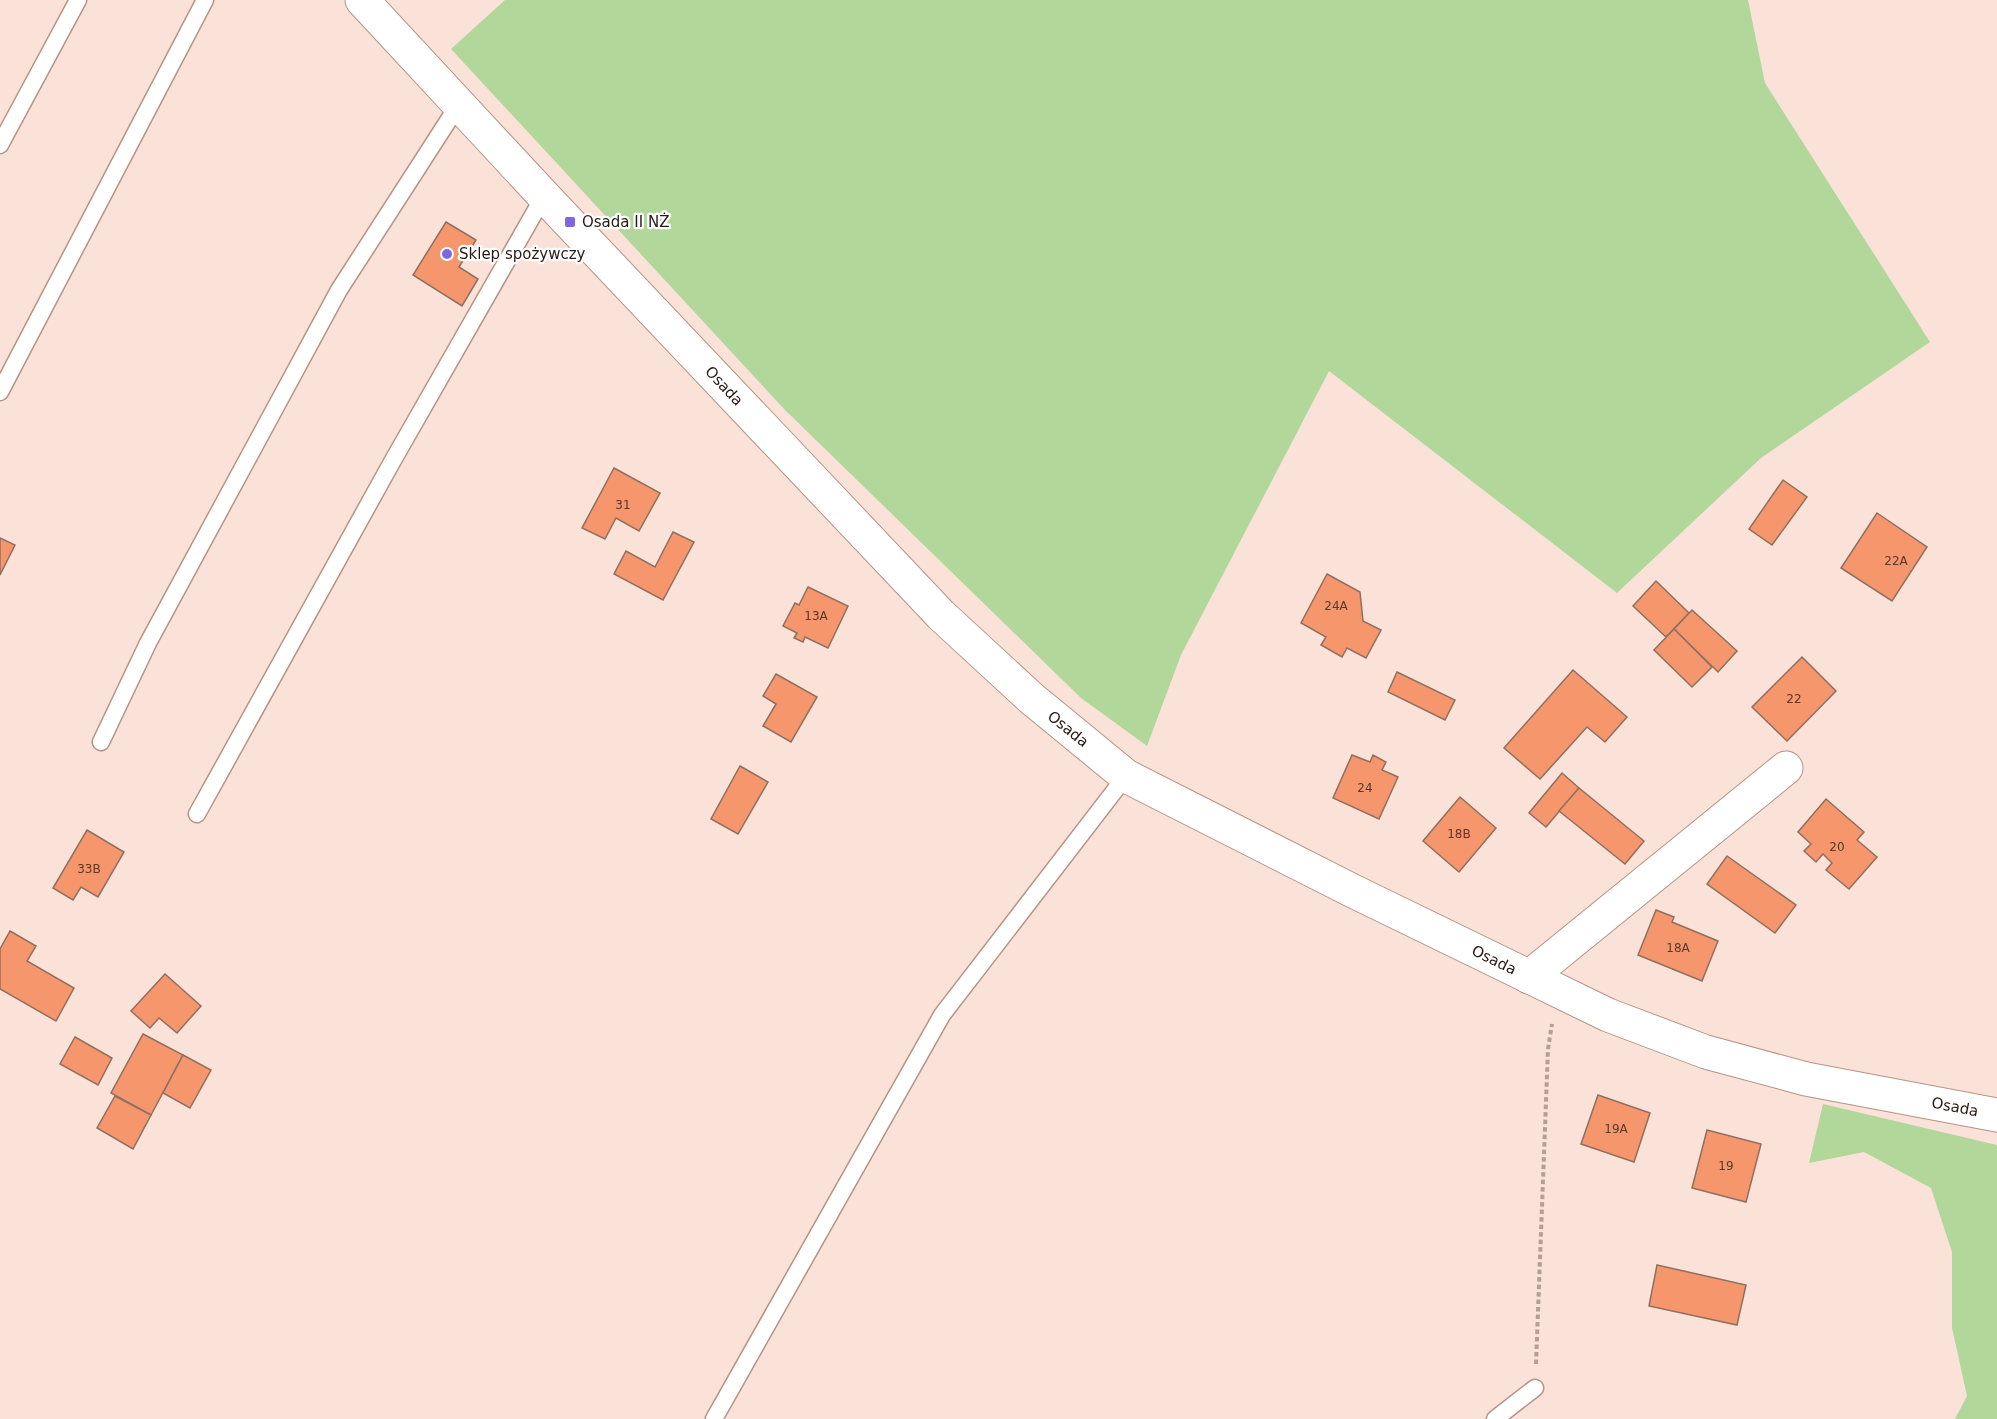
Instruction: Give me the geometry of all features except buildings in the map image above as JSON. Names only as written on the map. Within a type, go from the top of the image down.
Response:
[{"type":"street","name":"Osada","points":[[362,0],[544,196],[941,615],[1031,698],[1126,776],[1247,839],[1608,1015],[1706,1052],[1806,1079],[1997,1115]]},
{"type":"street","points":[[1543,984],[1786,768]]},
{"type":"lane","points":[[0,145],[78,0]]},
{"type":"lane","points":[[0,392],[205,0]]},
{"type":"lane","points":[[101,742],[148,643],[339,290],[459,104]]},
{"type":"lane","points":[[197,814],[392,462],[544,196]]},
{"type":"lane","points":[[714,1419],[942,1015],[1126,776]]},
{"type":"lane","points":[[1495,1419],[1535,1388]]},
{"type":"path","points":[[1535,1388],[1548,1049],[1543,984]]},
{"type":"green space","points":[[505,0],[1748,0],[1765,83],[1930,342],[1761,458],[1617,593],[1329,371],[1181,655],[1147,746],[1081,698],[785,410],[451,49]]},
{"type":"green space","points":[[1823,1104],[1997,1145],[1997,1419],[1955,1419],[1967,1396],[1952,1328],[1952,1252],[1931,1188],[1864,1152],[1809,1163]]},
{"type":"place","name":"Osada II NŻ","points":[[570,222]]},
{"type":"place","name":"Sklep spożywczy","points":[[447,254]]}]
